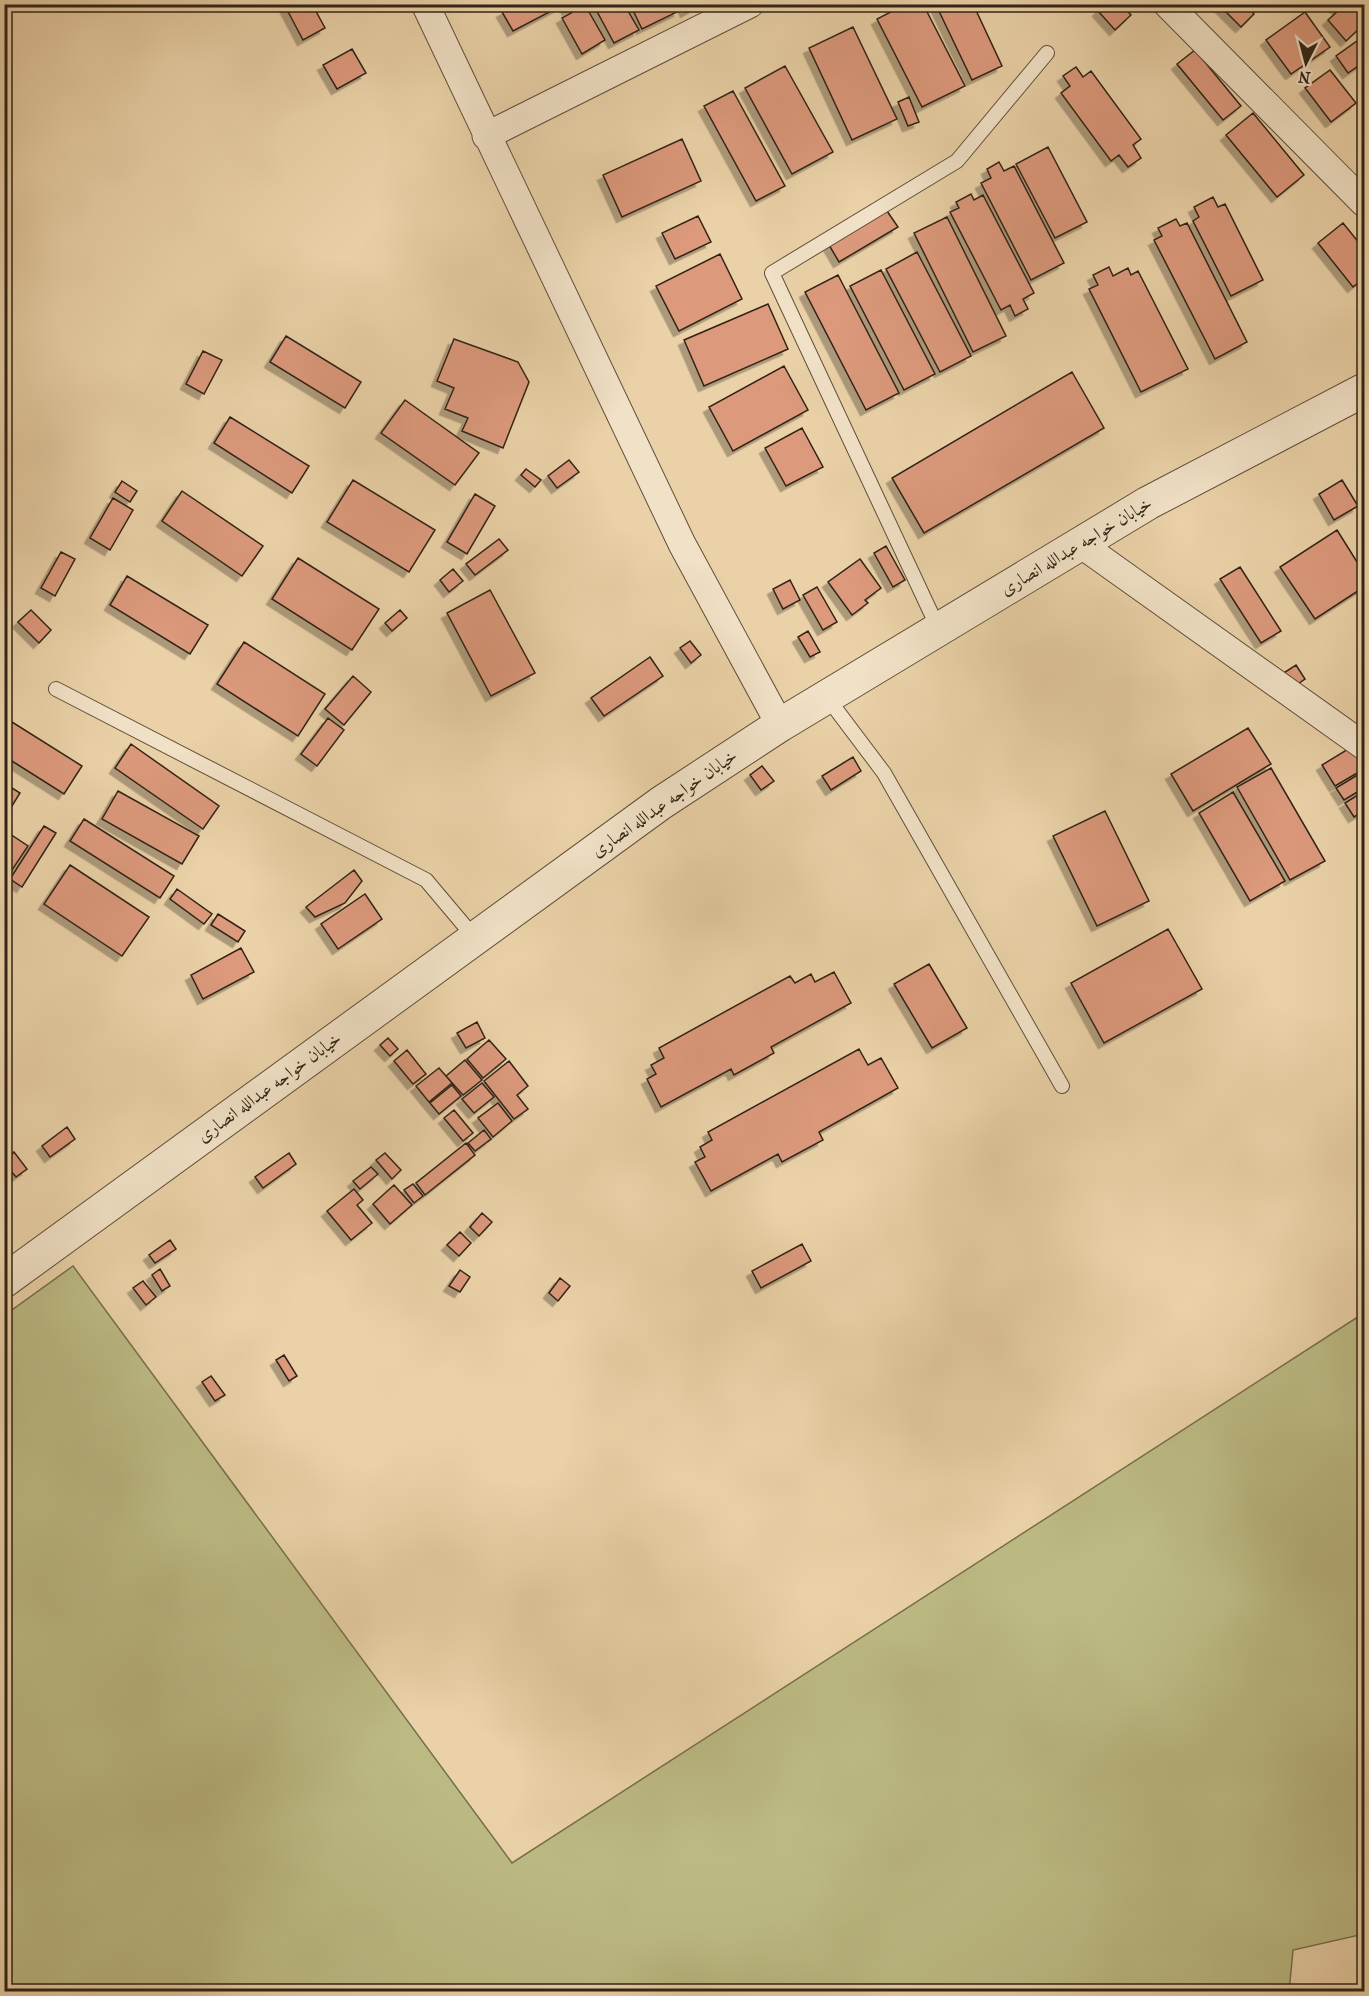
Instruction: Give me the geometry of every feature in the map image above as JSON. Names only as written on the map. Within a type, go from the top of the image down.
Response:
[{"type":"street","points":[[486,136],[750,4]]},
{"type":"street","points":[[1167,4],[1365,203]]},
{"type":"street","points":[[435,8],[486,136],[682,544],[780,724]]},
{"type":"street","name":"خیابان خواجه عبدالله انصاری","points":[[4,1281],[474,937],[661,803],[780,724],[1148,503],[1365,390]]},
{"type":"street","points":[[1080,543],[1365,746]]},
{"type":"lane","points":[[938,628],[772,273],[957,161],[1047,53]]},
{"type":"lane","points":[[56,689],[426,880],[474,937]]},
{"type":"lane","points":[[825,696],[884,773],[1062,1086]]},
{"type":"shaded area","points":[[73,1266],[512,1863],[1364,1313],[1364,1934],[1293,1950],[1289,1992],[5,1991],[5,1315]]},
{"type":"building","points":[[284,4],[312,4],[325,28],[303,40]]},
{"type":"building","points":[[516,4],[558,4],[559,7],[513,31],[502,12]]},
{"type":"building","points":[[565,4],[579,4],[568,10]]},
{"type":"building","points":[[593,4],[624,4],[639,30],[614,43]]},
{"type":"building","points":[[630,4],[676,4],[679,11],[642,29]]},
{"type":"building","points":[[683,4],[700,4],[686,12]]},
{"type":"building","points":[[906,4],[923,4],[965,86],[922,107],[877,19]]},
{"type":"building","points":[[941,4],[973,4],[1002,66],[972,80],[937,7]]},
{"type":"building","points":[[1105,4],[1121,4],[1131,15],[1115,30],[1098,11]]},
{"type":"building","points":[[1218,4],[1245,4],[1254,14],[1241,27]]},
{"type":"building","points":[[1333,4],[1361,4],[1364,9],[1364,24],[1346,41],[1328,20],[1339,10]]},
{"type":"building","points":[[585,5],[605,40],[582,54],[562,18]]},
{"type":"building","points":[[1305,12],[1330,47],[1291,74],[1266,40]]},
{"type":"building","points":[[853,27],[897,119],[852,140],[809,48]]},
{"type":"building","points":[[1364,36],[1364,62],[1348,73],[1336,56]]},
{"type":"building","points":[[352,49],[366,73],[337,89],[323,65]]},
{"type":"building","points":[[1195,50],[1241,106],[1223,120],[1177,64]]},
{"type":"building","points":[[785,66],[833,152],[792,174],[745,88]]},
{"type":"building","points":[[1076,67],[1083,77],[1091,71],[1141,139],[1133,145],[1141,158],[1128,167],[1119,155],[1111,161],[1061,93],[1070,86],[1063,76]]},
{"type":"building","points":[[1330,70],[1356,103],[1331,122],[1305,88]]},
{"type":"building","points":[[733,91],[785,186],[756,201],[704,106]]},
{"type":"building","points":[[909,97],[919,122],[908,126],[898,102]]},
{"type":"building","points":[[1253,113],[1304,175],[1277,197],[1226,135]]},
{"type":"building","points":[[682,139],[701,181],[622,217],[603,175]]},
{"type":"building","points":[[1048,147],[1087,222],[1055,238],[1016,164]]},
{"type":"building","points":[[999,162],[1004,171],[1014,166],[1064,263],[1031,280],[981,183],[991,178],[987,169]]},
{"type":"building","points":[[971,194],[974,200],[983,195],[1034,293],[1023,299],[1028,309],[1015,316],[1010,305],[1001,310],[950,212],[959,208],[956,202]]},
{"type":"building","points":[[1213,197],[1218,207],[1225,204],[1263,280],[1231,296],[1193,221],[1199,217],[1194,207]]},
{"type":"building","points":[[887,211],[898,227],[839,262],[829,245]]},
{"type":"building","points":[[698,216],[711,242],[675,259],[662,233]]},
{"type":"building","points":[[947,217],[1006,336],[973,352],[914,233]]},
{"type":"building","points":[[1176,219],[1180,226],[1187,223],[1247,342],[1215,359],[1154,240],[1162,236],[1158,228]]},
{"type":"building","points":[[1343,223],[1364,249],[1364,278],[1353,287],[1318,243]]},
{"type":"building","points":[[917,252],[971,356],[940,372],[886,269]]},
{"type":"building","points":[[720,254],[742,299],[679,331],[656,286]]},
{"type":"building","points":[[1109,267],[1113,276],[1128,268],[1131,275],[1138,271],[1188,369],[1141,392],[1089,289],[1098,285],[1093,275]]},
{"type":"building","points":[[881,270],[935,374],[904,390],[850,286]]},
{"type":"building","points":[[838,275],[899,393],[866,410],[805,292]]},
{"type":"building","points":[[768,304],[788,349],[704,386],[684,340]]},
{"type":"building","points":[[286,336],[361,382],[345,408],[270,362]]},
{"type":"building","points":[[454,339],[518,362],[529,382],[503,448],[462,431],[468,418],[445,409],[454,388],[437,381]]},
{"type":"building","points":[[203,351],[222,360],[204,394],[186,384]]},
{"type":"building","points":[[784,366],[808,410],[733,451],[709,407]]},
{"type":"building","points":[[1072,372],[1104,428],[924,533],[892,478]]},
{"type":"building","points":[[405,400],[479,453],[455,485],[381,433]]},
{"type":"building","points":[[230,417],[309,466],[292,493],[214,443]]},
{"type":"building","points":[[802,428],[823,467],[786,486],[765,448]]},
{"type":"building","points":[[569,460],[579,472],[557,488],[548,476]]},
{"type":"building","points":[[526,469],[541,480],[535,487],[521,475]]},
{"type":"building","points":[[353,480],[435,530],[409,572],[327,522]]},
{"type":"building","points":[[1342,480],[1358,506],[1334,520],[1319,494]]},
{"type":"building","points":[[122,481],[137,491],[130,502],[115,492]]},
{"type":"building","points":[[182,491],[263,546],[242,576],[162,521]]},
{"type":"building","points":[[475,494],[495,506],[467,554],[447,542]]},
{"type":"building","points":[[113,498],[133,510],[110,550],[90,538]]},
{"type":"building","points":[[1337,530],[1364,573],[1364,587],[1315,619],[1280,567]]},
{"type":"building","points":[[499,539],[508,550],[475,575],[466,564]]},
{"type":"building","points":[[886,546],[905,580],[893,587],[874,553]]},
{"type":"building","points":[[61,552],[75,559],[55,596],[41,588]]},
{"type":"building","points":[[298,558],[379,609],[352,650],[272,599]]},
{"type":"building","points":[[860,559],[881,588],[865,600],[868,603],[852,615],[828,582]]},
{"type":"building","points":[[1240,567],[1281,631],[1261,643],[1220,579]]},
{"type":"building","points":[[453,569],[463,581],[449,592],[440,580]]},
{"type":"building","points":[[127,576],[208,625],[190,654],[110,605]]},
{"type":"building","points":[[790,580],[800,600],[783,609],[773,589]]},
{"type":"building","points":[[817,587],[837,622],[823,630],[803,595]]},
{"type":"building","points":[[490,590],[535,673],[491,696],[447,613]]},
{"type":"building","points":[[31,610],[51,630],[39,643],[18,622]]},
{"type":"building","points":[[400,610],[407,618],[392,631],[385,623]]},
{"type":"building","points":[[808,631],[820,652],[810,657],[798,637]]},
{"type":"building","points":[[690,641],[701,655],[691,663],[680,648]]},
{"type":"building","points":[[244,642],[325,694],[298,736],[217,684]]},
{"type":"building","points":[[650,657],[663,676],[604,716],[591,698]]},
{"type":"building","points":[[1296,665],[1305,679],[1289,690],[1279,676]]},
{"type":"building","points":[[353,676],[371,692],[344,725],[325,709]]},
{"type":"building","points":[[4,717],[82,766],[64,794],[4,756]]},
{"type":"building","points":[[328,718],[344,730],[317,766],[301,754]]},
{"type":"building","points":[[1248,728],[1271,764],[1193,811],[1171,774]]},
{"type":"building","points":[[1358,743],[1364,753],[1364,769],[1335,786],[1322,765]]},
{"type":"building","points":[[131,744],[219,806],[203,829],[115,768]]},
{"type":"building","points":[[853,757],[861,771],[831,790],[822,776]]},
{"type":"building","points":[[762,766],[774,781],[761,790],[750,775]]},
{"type":"building","points":[[1271,768],[1325,861],[1290,880],[1237,787]]},
{"type":"building","points":[[1364,771],[1364,788],[1344,800],[1336,788]]},
{"type":"building","points":[[4,783],[20,793],[12,806],[4,800]]},
{"type":"building","points":[[118,791],[199,836],[182,864],[102,819]]},
{"type":"building","points":[[1364,791],[1364,811],[1354,817],[1345,803]]},
{"type":"building","points":[[1233,792],[1285,881],[1250,901],[1199,813]]},
{"type":"building","points":[[1105,811],[1149,901],[1097,926],[1053,836]]},
{"type":"building","points":[[84,819],[174,876],[160,898],[70,841]]},
{"type":"building","points":[[44,826],[56,833],[22,887],[10,879]]},
{"type":"building","points":[[4,830],[28,846],[8,876],[4,874]]},
{"type":"building","points":[[70,865],[149,917],[122,956],[44,904]]},
{"type":"building","points":[[354,870],[362,881],[345,903],[315,917],[306,907]]},
{"type":"building","points":[[177,889],[212,914],[204,924],[170,899]]},
{"type":"building","points":[[365,894],[382,919],[338,949],[321,924]]},
{"type":"building","points":[[218,914],[245,931],[238,942],[211,925]]},
{"type":"building","points":[[1168,929],[1202,989],[1104,1043],[1071,983]]},
{"type":"building","points":[[241,948],[254,972],[203,999],[191,975]]},
{"type":"building","points":[[929,964],[967,1028],[932,1048],[894,984]]},
{"type":"building","points":[[834,972],[851,1003],[771,1047],[774,1053],[734,1075],[731,1069],[661,1107],[647,1079],[656,1074],[651,1065],[664,1058],[659,1048],[790,976],[795,983],[811,974],[815,982]]},
{"type":"building","points":[[477,1022],[485,1038],[466,1048],[457,1033]]},
{"type":"building","points":[[388,1038],[398,1049],[390,1056],[380,1045]]},
{"type":"building","points":[[489,1040],[506,1059],[483,1078],[467,1059]]},
{"type":"building","points":[[859,1049],[868,1065],[881,1058],[898,1088],[819,1132],[823,1140],[782,1162],[778,1154],[711,1191],[695,1162],[705,1157],[700,1147],[712,1140],[708,1132]]},
{"type":"building","points":[[407,1050],[426,1074],[413,1084],[394,1061]]},
{"type":"building","points":[[465,1060],[482,1080],[463,1095],[446,1076]]},
{"type":"building","points":[[509,1061],[528,1086],[517,1095],[528,1109],[514,1119],[484,1081]]},
{"type":"building","points":[[439,1068],[452,1083],[429,1102],[416,1086]]},
{"type":"building","points":[[482,1083],[494,1097],[474,1113],[462,1099]]},
{"type":"building","points":[[452,1085],[461,1096],[439,1114],[430,1103]]},
{"type":"building","points":[[498,1103],[512,1121],[493,1137],[478,1118]]},
{"type":"building","points":[[454,1110],[473,1133],[463,1141],[444,1118]]},
{"type":"building","points":[[67,1127],[75,1139],[50,1157],[42,1146]]},
{"type":"building","points":[[484,1130],[491,1139],[475,1151],[468,1143]]},
{"type":"building","points":[[466,1143],[475,1155],[425,1195],[416,1183]]},
{"type":"building","points":[[14,1152],[27,1169],[16,1177],[4,1163]]},
{"type":"building","points":[[289,1153],[296,1164],[263,1188],[255,1177]]},
{"type":"building","points":[[385,1153],[401,1170],[392,1179],[376,1160]]},
{"type":"building","points":[[371,1167],[378,1174],[360,1189],[353,1181]]},
{"type":"building","points":[[413,1184],[423,1196],[414,1203],[404,1190]]},
{"type":"building","points":[[394,1185],[412,1205],[390,1224],[373,1204]]},
{"type":"building","points":[[354,1189],[363,1200],[357,1205],[372,1223],[351,1240],[327,1211]]},
{"type":"building","points":[[482,1213],[492,1222],[479,1236],[470,1227]]},
{"type":"building","points":[[460,1232],[471,1243],[459,1256],[447,1245]]},
{"type":"building","points":[[170,1240],[176,1249],[155,1263],[149,1255]]},
{"type":"building","points":[[802,1244],[811,1261],[761,1288],[752,1271]]},
{"type":"building","points":[[160,1269],[170,1286],[162,1291],[152,1275]]},
{"type":"building","points":[[460,1270],[470,1277],[460,1292],[449,1286]]},
{"type":"building","points":[[560,1278],[570,1286],[558,1301],[549,1293]]},
{"type":"building","points":[[143,1281],[156,1297],[146,1305],[133,1288]]},
{"type":"building","points":[[284,1355],[297,1376],[289,1381],[276,1360]]},
{"type":"building","points":[[211,1376],[225,1395],[215,1401],[202,1382]]}]
